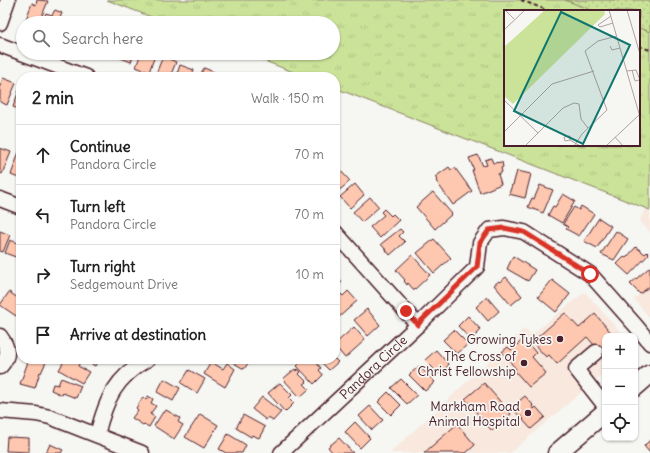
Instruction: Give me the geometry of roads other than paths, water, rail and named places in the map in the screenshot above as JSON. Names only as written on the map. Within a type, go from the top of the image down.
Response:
[{"type":"main road","points":[[638,384],[650,374]]},
{"type":"main road","points":[[557,453],[602,415]]},
{"type":"street","points":[[0,23],[8,0]]},
{"type":"street","points":[[0,45],[16,51]]},
{"type":"street","points":[[40,60],[73,72]]},
{"type":"street","points":[[0,200],[16,205]]},
{"type":"street","name":"Pandora Circle","points":[[280,453],[418,325],[477,267],[480,243],[489,230],[504,228],[524,232],[590,274],[650,343]]},
{"type":"street","points":[[340,238],[418,325]]},
{"type":"street","points":[[0,336],[7,348],[6,360],[0,367]]},
{"type":"street","points":[[596,352],[576,369],[604,405]]},
{"type":"street","points":[[97,435],[102,417],[116,386],[134,368],[140,364]]},
{"type":"street","points":[[0,411],[43,416],[142,453]]},
{"type":"place","name":"Growing Tykes","points":[[560,339]]},
{"type":"place","name":"The Cross of Christ Fellowship","points":[[524,363]]},
{"type":"place","name":"Markham Road Animal Hospital","points":[[528,413]]}]
